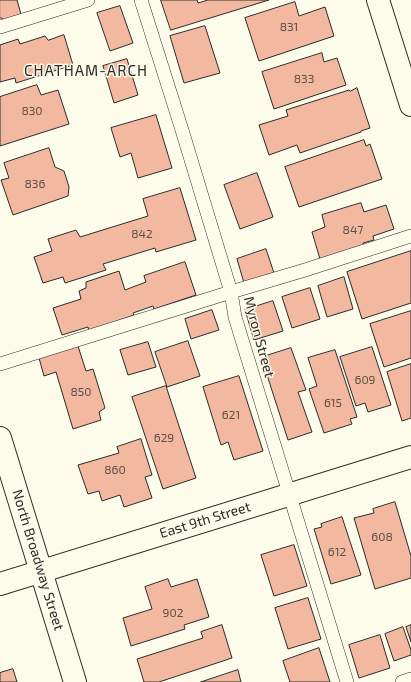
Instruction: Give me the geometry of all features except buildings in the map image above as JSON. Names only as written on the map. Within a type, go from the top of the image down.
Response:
[{"type":"street","points":[[378,0],[411,105]]},
{"type":"street","name":"North Broadway Street","points":[[0,438],[75,682]]},
{"type":"street","name":"East 9th Street","points":[[0,584],[411,457]]},
{"type":"lane","points":[[0,26],[88,0]]},
{"type":"lane","name":"Myron Street","points":[[141,0],[231,292],[235,317],[347,682]]},
{"type":"lane","points":[[0,364],[411,236]]},
{"type":"lane","points":[[402,682],[411,679]]},
{"type":"district","name":"CHATHAM-ARCH","points":[[86,71]]}]
